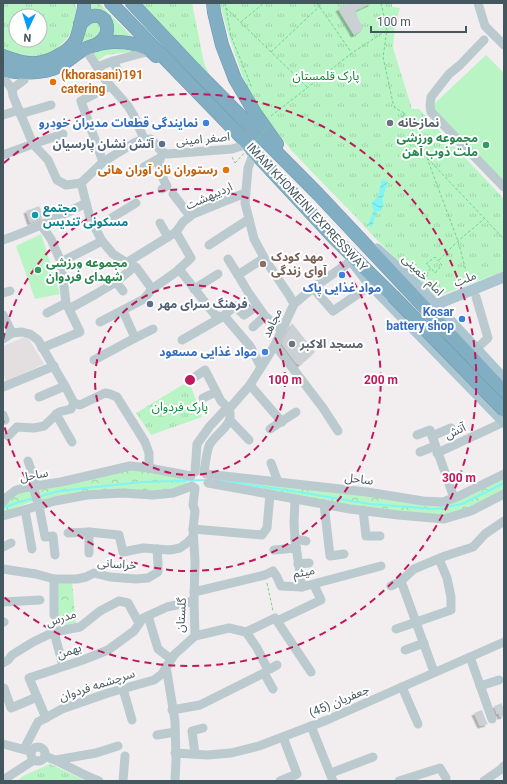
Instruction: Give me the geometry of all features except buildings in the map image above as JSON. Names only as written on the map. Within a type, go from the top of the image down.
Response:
[{"type":"highway","points":[[3,56],[19,62],[37,64],[52,60],[64,52],[75,41],[84,3]]},
{"type":"highway","name":"IMAM KHOMEINI EXPRESSWAY","points":[[111,3],[251,148],[335,239],[393,296],[502,417]]},
{"type":"highway","name":"IMAM KHOMEINI EXPRESSWAY","points":[[132,3],[195,70],[412,287],[504,392]]},
{"type":"highway","points":[[213,3],[222,45],[235,79],[255,113],[300,176]]},
{"type":"highway","points":[[80,24],[88,17],[94,15],[100,16],[106,23],[107,31],[104,38],[92,49]]},
{"type":"highway","points":[[3,70],[25,73],[51,70],[68,62],[81,51],[92,49],[112,41],[131,43],[148,49],[187,81]]},
{"type":"main road","points":[[335,239],[371,285],[486,403],[502,417]]},
{"type":"main road","name":"ملت","points":[[435,305],[473,294],[504,277]]},
{"type":"main road","name":"امام خمینی","points":[[412,287],[435,305],[504,379]]},
{"type":"main road","points":[[486,403],[492,403],[504,396]]},
{"type":"main road","points":[[502,417],[497,410],[498,406],[504,399]]},
{"type":"street","points":[[478,3],[485,26],[503,42]]},
{"type":"street","points":[[484,40],[460,65],[449,74],[431,97],[430,105],[431,112],[504,187]]},
{"type":"street","points":[[3,81],[5,80],[12,89],[13,96],[33,144],[48,160],[58,180],[66,185],[81,183],[103,162],[144,138],[128,106],[110,86],[97,67],[92,49]]},
{"type":"street","points":[[97,67],[150,51]]},
{"type":"street","points":[[104,78],[118,73],[113,61]]},
{"type":"street","points":[[12,89],[24,80],[25,73]]},
{"type":"street","points":[[103,162],[80,102],[110,86]]},
{"type":"street","points":[[3,115],[51,105]]},
{"type":"street","points":[[3,154],[63,134]]},
{"type":"street","name":"اصغر امینی","points":[[144,138],[151,139],[163,153],[162,156],[168,154],[251,148]]},
{"type":"street","points":[[251,148],[245,203],[254,239],[264,258],[294,304]]},
{"type":"street","points":[[144,167],[162,156]]},
{"type":"street","points":[[162,156],[159,165],[165,187]]},
{"type":"street","points":[[81,183],[90,218],[102,241],[113,254],[130,265],[136,267],[152,289]]},
{"type":"street","name":"اردیبهشت","points":[[47,313],[96,294],[116,282],[130,265],[176,232],[182,222],[190,216],[220,202],[245,193]]},
{"type":"street","points":[[173,194],[190,216]]},
{"type":"street","points":[[3,240],[41,225],[86,203]]},
{"type":"street","points":[[95,228],[136,203]]},
{"type":"street","points":[[209,245],[249,219]]},
{"type":"street","points":[[160,223],[168,237]]},
{"type":"street","points":[[41,225],[51,239],[61,262],[67,306],[80,332],[42,348]]},
{"type":"street","points":[[100,322],[144,299],[152,289],[191,258],[176,232]]},
{"type":"street","points":[[61,262],[102,241]]},
{"type":"street","points":[[238,275],[264,258]]},
{"type":"street","points":[[228,259],[257,306],[265,316],[282,331]]},
{"type":"street","name":"مجاهد","points":[[199,480],[197,444],[210,426],[223,412],[229,409],[250,385],[275,345],[294,304],[313,288],[352,261]]},
{"type":"street","points":[[179,269],[215,315],[226,318],[250,346],[261,367]]},
{"type":"street","points":[[194,289],[218,274]]},
{"type":"street","points":[[116,282],[122,291]]},
{"type":"street","points":[[313,288],[333,311],[371,285]]},
{"type":"street","points":[[473,294],[488,338],[476,349]]},
{"type":"street","points":[[182,340],[222,317],[235,306],[244,315],[257,306]]},
{"type":"street","points":[[123,311],[135,338]]},
{"type":"street","points":[[3,315],[12,333]]},
{"type":"street","points":[[253,327],[265,316]]},
{"type":"street","points":[[94,360],[153,329]]},
{"type":"street","points":[[3,339],[12,333],[22,332],[30,334],[38,340],[74,403],[80,405],[105,394],[110,394],[117,397],[145,442],[149,453],[149,468]]},
{"type":"street","points":[[275,345],[323,408],[338,431]]},
{"type":"street","points":[[3,387],[54,366]]},
{"type":"street","points":[[189,381],[205,370],[221,401],[229,409],[231,414],[230,420],[209,444],[199,480]]},
{"type":"street","points":[[250,385],[282,422]]},
{"type":"street","points":[[39,396],[65,386]]},
{"type":"street","points":[[202,398],[216,392]]},
{"type":"street","points":[[8,436],[17,427],[34,428],[44,426],[59,412],[71,409],[74,403]]},
{"type":"street","points":[[262,414],[270,408]]},
{"type":"street","points":[[270,428],[296,412]]},
{"type":"street","points":[[56,414],[72,442]]},
{"type":"street","name":"آتش","points":[[454,498],[436,449],[502,417]]},
{"type":"street","points":[[230,420],[249,440]]},
{"type":"street","points":[[417,435],[451,428]]},
{"type":"street","points":[[420,452],[436,449],[431,433]]},
{"type":"street","points":[[28,461],[35,486],[45,537],[53,536],[54,555]]},
{"type":"street","points":[[271,463],[278,482]]},
{"type":"street","name":"ساحل","points":[[3,502],[16,490],[61,482],[130,466],[149,468],[199,480],[324,504],[444,519],[471,511],[504,494]]},
{"type":"street","name":"ساحل","points":[[3,516],[54,501],[87,496],[122,493],[153,495],[172,493],[199,480],[278,482],[367,492],[423,501],[443,502],[504,474]]},
{"type":"street","name":"گلستان","points":[[168,663],[178,651],[195,636],[195,561],[193,533],[195,511],[192,505],[199,480]]},
{"type":"street","points":[[68,533],[89,532],[119,535],[123,552],[143,548],[170,550],[180,548],[188,542],[193,533],[262,535],[267,528],[270,494]]},
{"type":"street","points":[[295,499],[294,523],[302,587]]},
{"type":"street","points":[[324,504],[330,556],[344,554]]},
{"type":"street","points":[[25,510],[32,549]]},
{"type":"street","points":[[363,510],[366,536],[380,536]]},
{"type":"street","points":[[391,586],[402,581],[414,569],[439,558],[473,547],[485,534],[504,522]]},
{"type":"street","points":[[89,532],[89,552]]},
{"type":"street","points":[[274,550],[306,541]]},
{"type":"street","name":"خراسانی","points":[[3,568],[54,579],[77,579],[94,573],[110,577],[136,579],[148,578],[158,572],[156,549]]},
{"type":"street","points":[[396,629],[451,610],[451,597],[447,578],[439,558]]},
{"type":"street","points":[[298,564],[309,563]]},
{"type":"street","name":"میثم","points":[[265,575],[273,571],[281,586],[302,587],[381,566]]},
{"type":"street","points":[[194,596],[265,575]]},
{"type":"street","points":[[54,579],[54,615]]},
{"type":"street","points":[[402,581],[434,672]]},
{"type":"street","points":[[195,636],[229,628],[246,632],[321,600],[314,584]]},
{"type":"street","name":"بهمن","points":[[46,718],[29,678],[108,650],[134,631],[143,618],[194,596]]},
{"type":"street","points":[[3,602],[40,600]]},
{"type":"street","name":"مدرس","points":[[3,663],[12,655],[33,642],[54,632],[80,627],[100,611],[118,601],[128,603],[139,623]]},
{"type":"street","points":[[148,616],[158,649],[168,663],[172,710],[175,721],[175,781]]},
{"type":"street","points":[[276,619],[311,672]]},
{"type":"street","points":[[54,632],[63,666]]},
{"type":"street","points":[[246,632],[257,648],[266,666],[270,669],[277,665]]},
{"type":"street","name":"جعفریان (45)","points":[[175,753],[207,755],[231,753],[259,746],[327,720],[504,642]]},
{"type":"street","points":[[405,650],[424,643]]},
{"type":"street","points":[[470,657],[480,686],[492,705],[492,719]]},
{"type":"street","name":"سرچشمه فردوان","points":[[30,754],[38,722],[62,709],[154,680],[162,674],[168,663]]},
{"type":"street","points":[[172,710],[200,706],[264,673],[273,689]]},
{"type":"street","points":[[480,686],[499,680]]},
{"type":"street","points":[[402,687],[418,724]]},
{"type":"street","points":[[4,688],[11,708],[37,697]]},
{"type":"street","points":[[123,689],[132,720]]},
{"type":"street","points":[[311,726],[332,777],[373,757]]},
{"type":"street","points":[[195,754],[192,731],[203,728]]},
{"type":"street","points":[[157,735],[175,732]]},
{"type":"street","points":[[280,781],[297,774],[283,737]]},
{"type":"street","points":[[3,744],[30,754],[38,761],[42,760],[45,756],[56,760],[94,780]]},
{"type":"street","points":[[56,760],[96,753],[118,746]]},
{"type":"street","points":[[3,780],[30,754]]},
{"type":"street","points":[[123,781],[125,756]]},
{"type":"street","points":[[484,781],[504,766]]},
{"type":"street","points":[[399,781],[440,768],[446,778]]},
{"type":"path","points":[[225,3],[232,36],[252,88]]},
{"type":"path","points":[[241,22],[264,3]]},
{"type":"path","points":[[317,3],[352,53]]},
{"type":"path","points":[[271,52],[323,3]]},
{"type":"path","points":[[381,3],[387,30],[382,57],[392,103],[395,108],[404,113],[428,158],[458,241],[473,294]]},
{"type":"path","points":[[226,8],[307,88]]},
{"type":"path","points":[[270,116],[352,53],[387,30]]},
{"type":"path","points":[[400,121],[404,113]]},
{"type":"path","points":[[232,156],[236,163],[270,125]]},
{"type":"path","points":[[428,158],[484,219],[504,238]]},
{"type":"path","points":[[438,261],[458,241],[484,219]]},
{"type":"path","points":[[435,257],[442,265],[435,273],[431,268],[426,264],[435,257]]},
{"type":"path","points":[[412,287],[431,268]]},
{"type":"path","points":[[265,575],[276,619]]},
{"type":"shaded area","points":[[27,336],[44,364],[6,381],[3,373],[3,346]]},
{"type":"green space","points":[[3,3],[75,3],[75,24],[68,37],[55,51],[40,58],[24,59],[3,51]]},
{"type":"green space","points":[[85,3],[99,3],[138,43],[116,38],[110,34],[86,11]]},
{"type":"green space","points":[[142,3],[192,3],[204,63],[209,74],[194,61]]},
{"type":"green space","name":"پارک قلمستان","points":[[220,3],[392,3],[392,7],[400,8],[395,24],[393,48],[412,109],[419,109],[504,199],[504,271],[436,297],[375,238],[291,150],[261,111],[253,99],[242,75]]},
{"type":"green space","points":[[98,18],[103,27],[99,37],[54,64],[36,70],[7,69],[8,67],[3,67],[3,61],[15,65],[33,67],[44,65],[60,58],[74,46],[79,39],[84,25],[90,20]]},
{"type":"green space","points":[[113,46],[140,51],[106,55],[97,61],[89,51]]},
{"type":"green space","name":"مجموعه ورزشی ملت ذوب آهن","points":[[486,55],[504,73],[504,183],[431,107]]},
{"type":"green space","name":"مجموعه ورزشی شهدای فردوان","points":[[41,234],[60,294],[35,299],[16,246]]},
{"type":"green space","name":"پارک فردوان","points":[[189,381],[202,417],[151,435],[136,413]]},
{"type":"green space","points":[[134,470],[188,477],[186,484],[170,490],[41,502],[37,488],[106,474]]},
{"type":"green space","points":[[211,477],[439,505],[504,477],[504,491],[470,508],[443,516],[368,508],[213,481]]},
{"type":"green space","points":[[30,490],[34,501],[3,512],[3,506],[18,493]]},
{"type":"green space","points":[[57,582],[72,582],[76,625],[59,627],[56,623]]},
{"type":"green space","points":[[50,764],[84,780],[17,781],[23,776]]},
{"type":"water","points":[[382,179],[388,182],[382,200],[383,206],[380,211],[377,211],[372,227],[368,225],[374,210],[372,204],[378,197]]},
{"type":"waterway","points":[[38,497],[59,491],[142,482],[206,480]]},
{"type":"waterway","points":[[215,480],[370,504],[435,509],[462,504],[504,483]]},
{"type":"waterway","points":[[3,508],[34,498]]},
{"type":"place","name":"(khorasani)191 catering","points":[[53,82]]},
{"type":"place","name":"نمایندگی قطعات مدیران خودرو","points":[[206,123]]},
{"type":"place","name":"نمازخانه","points":[[390,123]]},
{"type":"place","name":"آتش نشان پارسیان","points":[[162,144]]},
{"type":"place","name":"مجموعه ورزشی ملت ذوب آهن","points":[[486,145]]},
{"type":"place","name":"رستوران نان آوران هانی","points":[[226,170]]},
{"type":"place","name":"مجتمع مسکونی تندیس","points":[[35,215]]},
{"type":"place","name":"مهد کودک آوای زندگی","points":[[263,264]]},
{"type":"place","name":"مجموعه ورزشی شهدای فردوان","points":[[38,270]]},
{"type":"place","name":"مواد غذایی پاک","points":[[342,275]]},
{"type":"place","name":"فرهنگ سرای مهر","points":[[150,304]]},
{"type":"place","name":"Kosar battery shop","points":[[462,319]]},
{"type":"place","name":"مسجد الاکبر","points":[[292,344]]},
{"type":"place","name":"مواد غذایی مسعود","points":[[265,352]]}]
